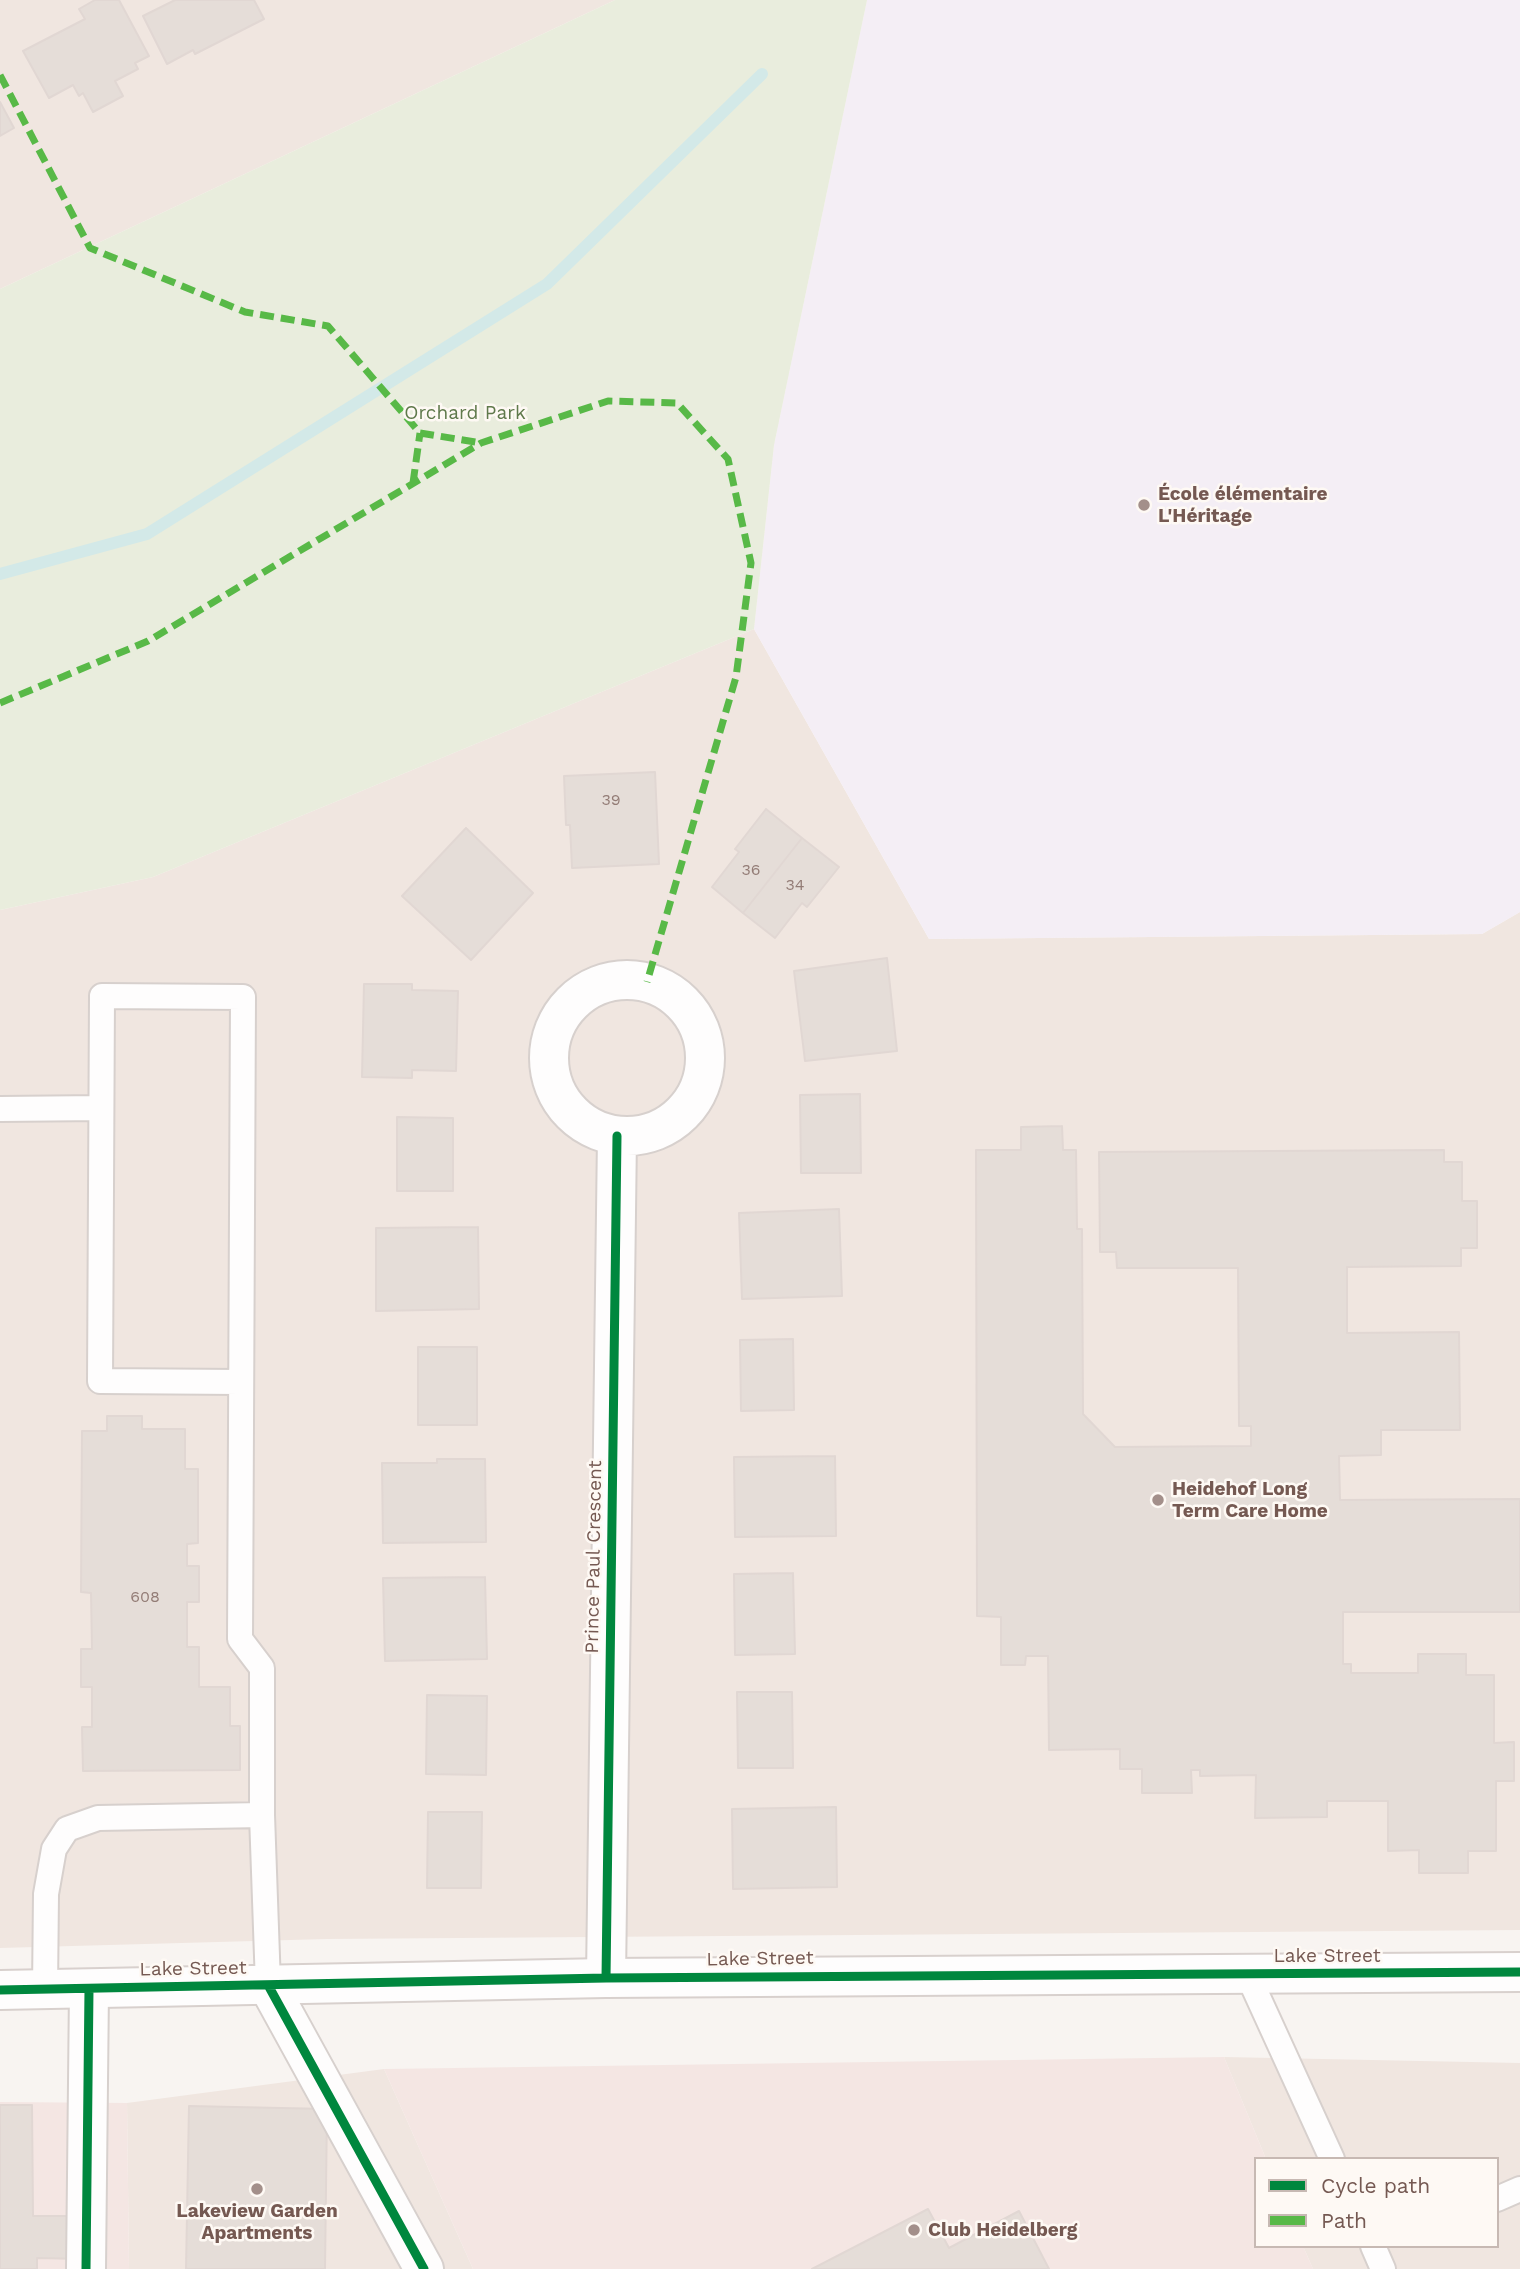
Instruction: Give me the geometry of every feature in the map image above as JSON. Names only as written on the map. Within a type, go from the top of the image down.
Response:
[{"type":"street","points":[[620,980],[647,982],[672,995],[692,1014],[699,1028],[705,1054],[699,1089],[684,1112],[669,1124],[645,1135],[617,1136],[581,1123],[562,1103],[554,1087],[549,1061],[553,1034],[565,1010],[586,991],[620,980]]},
{"type":"street","name":"Prince Paul Crescent","points":[[606,1978],[617,1136]]},
{"type":"street","name":"Lake Street","points":[[0,1990],[606,1978],[1520,1972]]},
{"type":"street","points":[[268,1985],[424,2269]]},
{"type":"street","points":[[86,2269],[89,1989]]},
{"type":"lane","points":[[240,1382],[100,1381],[102,996],[243,997],[240,1639],[262,1668],[261,1815],[268,1985]]},
{"type":"lane","points":[[0,1109],[101,1108]]},
{"type":"lane","points":[[45,1989],[46,1894],[54,1849],[68,1829],[98,1818],[261,1815]]},
{"type":"lane","points":[[1247,1973],[1331,2157]]},
{"type":"lane","points":[[1499,2198],[1520,2189]]},
{"type":"shaded area","points":[[0,0],[615,0],[0,289]]},
{"type":"shaded area","name":"École élémentaire L'Héritage","points":[[867,0],[1520,0],[1520,912],[1482,934],[929,939],[754,629],[774,445]]},
{"type":"shaded area","points":[[754,629],[929,939],[1482,934],[1520,912],[1520,1930],[327,1939],[0,1948],[0,910],[153,877]]},
{"type":"shaded area","points":[[1224,2057],[1520,2063],[1520,2269],[1313,2269],[1304,2248],[1499,2248],[1499,2157],[1265,2157]]},
{"type":"shaded area","points":[[1224,2057],[1265,2157],[1254,2157],[1254,2248],[1304,2248],[1313,2269],[473,2269],[384,2069]]},
{"type":"shaded area","points":[[384,2069],[473,2269],[129,2269],[127,2103]]},
{"type":"shaded area","points":[[0,2102],[127,2103],[129,2269],[0,2269]]},
{"type":"green space","name":"Orchard Park","points":[[615,0],[867,0],[774,445],[754,629],[153,877],[0,910],[0,289]]},
{"type":"building","points":[[95,0],[119,0],[149,56],[135,63],[138,69],[115,81],[123,96],[93,112],[83,93],[79,96],[73,85],[49,98],[23,51],[85,19],[79,9]]},
{"type":"building","points":[[175,0],[254,0],[264,19],[195,54],[193,50],[167,64],[143,16]]},
{"type":"building","points":[[0,102],[14,128],[0,136]]},
{"type":"building","points":[[655,772],[659,864],[572,868],[570,825],[566,825],[564,776]]},
{"type":"building","points":[[766,809],[802,838],[743,913],[712,887],[739,852],[735,849]]},
{"type":"building","points":[[466,828],[533,893],[471,960],[402,896]]},
{"type":"building","points":[[802,838],[839,867],[807,907],[802,903],[775,938],[743,913]]},
{"type":"building","points":[[887,958],[897,1051],[805,1061],[794,971]]},
{"type":"building","points":[[364,984],[412,984],[412,990],[458,991],[456,1071],[412,1070],[412,1078],[362,1077]]},
{"type":"building","points":[[860,1094],[861,1173],[801,1173],[800,1095]]},
{"type":"building","points":[[397,1117],[453,1118],[453,1191],[397,1191]]},
{"type":"building","name":"Heidehof Long Term Care Home","points":[[1062,1126],[1063,1150],[1076,1150],[1077,1229],[1082,1229],[1083,1414],[1115,1447],[1251,1446],[1251,1426],[1239,1426],[1238,1268],[1117,1268],[1116,1252],[1100,1252],[1099,1152],[1444,1150],[1444,1162],[1462,1162],[1462,1201],[1477,1201],[1477,1248],[1461,1248],[1461,1266],[1347,1267],[1347,1333],[1459,1332],[1460,1430],[1381,1430],[1381,1455],[1339,1456],[1340,1500],[1520,1499],[1520,1612],[1343,1612],[1343,1664],[1351,1664],[1351,1673],[1418,1673],[1418,1654],[1466,1654],[1466,1675],[1494,1675],[1494,1743],[1514,1742],[1514,1781],[1496,1781],[1496,1851],[1468,1851],[1468,1873],[1419,1873],[1419,1850],[1388,1851],[1388,1801],[1327,1801],[1327,1817],[1255,1818],[1256,1775],[1200,1776],[1200,1770],[1191,1770],[1192,1793],[1142,1793],[1142,1769],[1120,1769],[1120,1749],[1049,1750],[1048,1656],[1026,1656],[1025,1665],[1001,1665],[1001,1617],[977,1616],[976,1150],[1021,1150],[1021,1127]]},
{"type":"building","points":[[839,1209],[842,1296],[742,1299],[739,1213]]},
{"type":"building","points":[[478,1227],[479,1309],[376,1311],[376,1228]]},
{"type":"building","points":[[793,1339],[794,1410],[741,1411],[740,1340]]},
{"type":"building","points":[[418,1347],[477,1347],[477,1425],[418,1425]]},
{"type":"building","points":[[107,1416],[142,1416],[142,1429],[185,1429],[185,1469],[198,1469],[198,1543],[187,1544],[187,1566],[199,1566],[199,1602],[187,1602],[187,1647],[199,1647],[199,1687],[230,1687],[230,1726],[240,1726],[240,1770],[83,1771],[82,1727],[92,1727],[92,1687],[81,1687],[81,1649],[92,1649],[91,1593],[81,1592],[82,1431],[107,1431]]},
{"type":"building","points":[[835,1456],[836,1536],[735,1537],[734,1457]]},
{"type":"building","points":[[437,1459],[485,1459],[486,1542],[383,1543],[382,1463],[437,1463]]},
{"type":"building","points":[[793,1573],[795,1654],[735,1655],[734,1574]]},
{"type":"building","points":[[485,1577],[487,1659],[385,1661],[383,1578]]},
{"type":"building","points":[[737,1692],[792,1692],[793,1768],[738,1768]]},
{"type":"building","points":[[427,1695],[487,1696],[486,1775],[426,1774]]},
{"type":"building","points":[[836,1807],[837,1887],[733,1889],[732,1809]]},
{"type":"building","points":[[428,1812],[482,1812],[481,1888],[427,1888]]},
{"type":"building","points":[[0,2105],[32,2105],[33,2216],[84,2216],[83,2259],[37,2258],[37,2269],[0,2269]]},
{"type":"building","name":"Lakeview Garden Apartments","points":[[189,2106],[327,2109],[325,2269],[186,2269]]},
{"type":"building","name":"Club Heidelberg","points":[[928,2209],[949,2248],[1019,2211],[1049,2269],[812,2269]]},
{"type":"waterway","points":[[0,574],[147,534],[547,284],[762,74]]},
{"type":"marked path","points":[[0,75],[90,248],[245,312],[328,326],[420,433],[481,443]]},
{"type":"marked path","points":[[0,703],[148,641],[481,443],[608,401],[677,403],[728,459],[751,563],[736,677],[647,982]]},
{"type":"marked path","points":[[413,483],[420,433]]},
{"type":"cycle path","points":[[606,1978],[617,1136]]},
{"type":"cycle path","points":[[0,1990],[606,1978],[1520,1972]]},
{"type":"cycle path","points":[[268,1985],[424,2269]]},
{"type":"cycle path","points":[[86,2269],[89,1989]]},
{"type":"place","name":"École élémentaire L'Héritage","points":[[1144,505]]},
{"type":"place","name":"Heidehof Long Term Care Home","points":[[1158,1500]]},
{"type":"place","name":"Lakeview Garden Apartments","points":[[257,2189]]},
{"type":"place","name":"Club Heidelberg","points":[[914,2230]]}]
